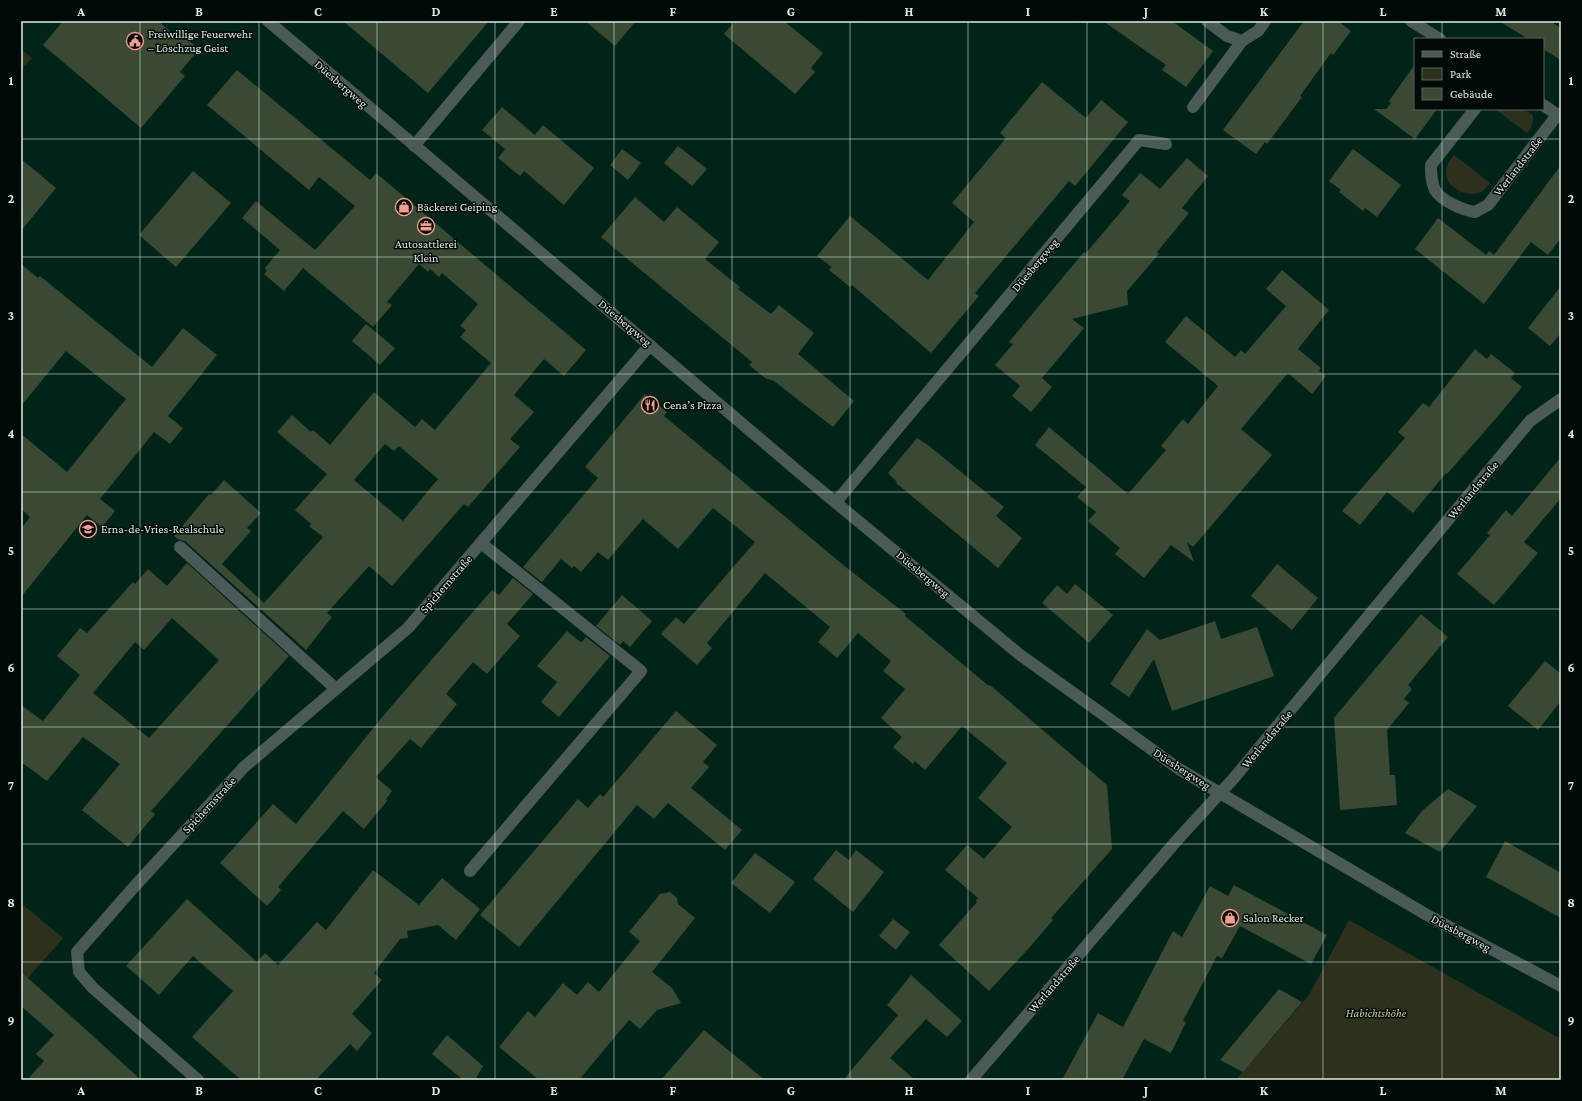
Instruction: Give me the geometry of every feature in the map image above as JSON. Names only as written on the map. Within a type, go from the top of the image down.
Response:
[{"type":"street","name":"Düesbergweg","points":[[268,21],[836,502],[1019,654],[1179,769],[1428,915],[1561,986]]},
{"type":"street","points":[[414,146],[519,21]]},
{"type":"street","points":[[1207,21],[1227,36],[1242,41]]},
{"type":"street","points":[[1193,107],[1242,41],[1258,31],[1265,21]]},
{"type":"street","points":[[1411,21],[1438,38]]},
{"type":"street","name":"Werlandstraße","points":[[1474,110],[1431,165],[1430,177],[1435,191],[1460,209],[1475,212],[1488,205],[1559,115],[1544,105]]},
{"type":"street","name":"Düesbergweg","points":[[836,502],[1139,140],[1166,144]]},
{"type":"street","name":"Spichernstraße","points":[[198,1080],[94,988],[79,972],[77,952],[129,892],[244,767],[408,628],[650,345]]},
{"type":"street","name":"Werlandstraße","points":[[971,1080],[1178,840],[1221,794],[1530,421],[1561,399]]},
{"type":"street","name":"Spichernstraße","points":[[470,871],[641,671],[481,543]]},
{"type":"street","points":[[180,547],[336,689]]},
{"type":"green space","points":[[21,49],[32,58],[21,70]]},
{"type":"green space","points":[[1496,110],[1525,110],[1530,113],[1533,117],[1532,124],[1527,133]]},
{"type":"green space","points":[[1454,155],[1490,183],[1484,190],[1475,194],[1468,194],[1456,189],[1451,184],[1446,173],[1449,162]]},
{"type":"green space","points":[[21,903],[63,938],[21,986]]},
{"type":"green space","name":"Habichtshöhe","points":[[1349,920],[1561,1039],[1561,1080],[1236,1080],[1309,995]]},
{"type":"building","points":[[63,21],[158,21],[176,36],[179,32],[199,49],[180,72],[185,76],[141,128],[43,45]]},
{"type":"building","points":[[343,21],[489,21],[428,93]]},
{"type":"building","points":[[585,21],[636,21],[615,46]]},
{"type":"building","points":[[735,21],[784,21],[823,53],[811,68],[815,72],[795,94],[724,34]]},
{"type":"building","points":[[1103,21],[1172,21],[1213,51],[1186,87],[1162,70],[1166,65]]},
{"type":"building","points":[[1304,21],[1338,21],[1351,31],[1333,55],[1331,53],[1300,96],[1302,97],[1267,144],[1265,142],[1256,154],[1223,130]]},
{"type":"building","points":[[1499,21],[1550,21],[1561,28],[1561,60],[1544,50],[1544,38],[1526,38]]},
{"type":"building","points":[[1414,65],[1414,110],[1436,110],[1415,139],[1374,109],[1386,109],[1391,103],[1389,101]]},
{"type":"building","points":[[237,70],[370,180],[376,173],[586,350],[564,376],[544,359],[514,395],[534,412],[510,439],[520,447],[468,507],[464,504],[392,586],[369,566],[327,613],[332,617],[306,650],[185,541],[179,540],[174,536],[209,494],[211,495],[224,480],[261,513],[247,528],[251,531],[222,564],[264,603],[323,537],[309,526],[311,524],[295,510],[327,474],[277,432],[292,415],[311,432],[313,430],[330,445],[374,392],[415,427],[422,419],[435,430],[491,363],[460,337],[466,330],[460,326],[478,304],[442,273],[439,277],[430,269],[428,272],[419,264],[387,302],[392,305],[373,327],[303,268],[284,291],[264,274],[267,271],[265,268],[280,250],[242,218],[256,201],[315,250],[355,206],[319,177],[309,190],[207,105]],"holes":[[[385,444],[394,451],[399,446],[438,479],[403,521],[354,480]]]},
{"type":"building","points":[[1042,82],[1086,118],[1101,100],[1128,122],[1075,186],[1069,181],[975,293],[979,296],[931,353],[852,285],[850,287],[829,270],[832,267],[817,256],[850,216],[928,280],[974,222],[952,203],[1006,138],[1000,133]]},
{"type":"building","points":[[502,107],[535,135],[543,125],[594,168],[564,205],[524,171],[520,176],[498,158],[505,149],[482,130]]},
{"type":"building","points":[[678,146],[707,169],[692,186],[664,163]]},
{"type":"building","points":[[622,149],[641,163],[628,180],[610,165]]},
{"type":"building","points":[[1353,149],[1401,185],[1377,217],[1365,208],[1363,211],[1339,192],[1341,190],[1329,181]]},
{"type":"building","points":[[1187,158],[1208,176],[1182,208],[1189,213],[1157,252],[1159,254],[1127,291],[1128,305],[1072,319],[1084,328],[1042,378],[1052,387],[1031,412],[1012,396],[1020,386],[995,365],[1013,344],[1009,342],[1084,252],[1086,253],[1130,201],[1122,195],[1140,173],[1160,189]]},
{"type":"building","points":[[21,159],[56,188],[21,231]]},
{"type":"building","points":[[1561,165],[1561,238],[1548,255],[1531,242],[1484,304],[1415,249],[1438,218],[1486,255],[1489,251],[1494,255]]},
{"type":"building","points":[[193,171],[231,203],[176,267],[139,235]]},
{"type":"building","points":[[635,197],[664,222],[677,207],[719,242],[705,259],[740,287],[738,289],[771,314],[779,305],[814,333],[798,354],[854,401],[833,427],[774,381],[765,378],[749,365],[752,362],[601,237]]},
{"type":"building","points":[[21,264],[38,278],[40,276],[152,367],[183,328],[217,355],[168,416],[183,428],[170,444],[154,432],[100,499],[115,511],[102,527],[87,515],[21,597],[21,529],[30,517],[21,509],[21,434],[67,472],[126,399],[66,351],[21,406]]},
{"type":"building","points":[[1282,270],[1329,310],[1298,349],[1321,368],[1319,371],[1326,376],[1312,394],[1288,373],[1241,429],[1272,455],[1193,547],[1187,542],[1194,562],[1171,545],[1144,578],[1115,554],[1120,548],[1088,521],[1096,512],[1077,497],[1086,487],[1035,445],[1049,427],[1128,494],[1166,450],[1161,446],[1183,419],[1188,424],[1218,386],[1165,342],[1186,316],[1235,357],[1241,350],[1245,354],[1286,306],[1266,289]]},
{"type":"building","points":[[1561,286],[1561,333],[1550,346],[1528,328]]},
{"type":"building","points":[[366,324],[395,348],[380,365],[352,341]]},
{"type":"building","points":[[1475,349],[1487,359],[1491,354],[1515,373],[1511,378],[1522,387],[1447,474],[1446,473],[1413,513],[1387,492],[1360,525],[1342,511],[1405,438],[1398,432],[1423,403],[1429,407]]},
{"type":"building","points":[[645,394],[667,412],[664,416],[847,568],[906,614],[905,616],[989,686],[990,685],[1107,785],[1112,849],[1051,918],[1053,920],[1029,948],[989,991],[939,945],[977,902],[976,900],[978,898],[945,870],[967,845],[984,859],[1012,827],[978,798],[1007,763],[962,726],[925,770],[915,761],[913,764],[893,747],[902,737],[881,718],[905,689],[883,671],[891,661],[858,633],[837,658],[818,642],[830,627],[765,573],[707,643],[712,648],[697,665],[661,634],[676,617],[684,624],[755,542],[713,508],[678,549],[643,519],[608,560],[598,552],[581,572],[574,566],[572,568],[561,559],[542,582],[523,567],[598,478],[585,467]]},
{"type":"building","points":[[917,438],[928,445],[1004,507],[996,516],[1022,538],[998,568],[896,483],[897,482],[888,473]]},
{"type":"building","points":[[1561,457],[1561,498],[1524,542],[1538,553],[1494,605],[1457,574],[1490,535],[1487,533],[1506,510],[1512,516]]},
{"type":"building","points":[[187,563],[289,656],[151,811],[155,814],[128,847],[82,810],[120,764],[83,737],[47,781],[21,762],[21,705],[43,721],[80,675],[57,656],[80,628],[87,633],[133,582],[135,584],[148,569],[167,586]],"holes":[[[172,618],[219,660],[149,738],[93,693],[135,642],[144,650]]]},
{"type":"building","points":[[1277,564],[1318,598],[1292,630],[1251,596]]},
{"type":"building","points":[[513,578],[533,594],[507,624],[520,636],[487,674],[473,662],[446,694],[457,704],[421,748],[410,739],[376,777],[392,791],[386,799],[387,801],[364,829],[343,811],[278,887],[281,890],[267,906],[220,863],[273,804],[296,824],[383,716],[492,590],[499,595]]},
{"type":"building","points":[[1075,584],[1113,615],[1089,643],[1042,603],[1057,585],[1067,594]]},
{"type":"building","points":[[622,595],[652,621],[630,647],[623,641],[620,645],[596,626]]},
{"type":"building","points":[[1421,614],[1448,637],[1408,685],[1412,689],[1404,699],[1409,703],[1387,730],[1390,775],[1395,775],[1397,805],[1340,810],[1334,718]]},
{"type":"building","points":[[1215,621],[1221,639],[1257,627],[1274,676],[1172,711],[1154,659],[1129,697],[1110,684],[1147,629],[1160,640]]},
{"type":"building","points":[[567,631],[582,642],[586,637],[610,656],[559,717],[541,702],[557,682],[537,666]]},
{"type":"building","points":[[1545,661],[1561,674],[1561,701],[1538,730],[1508,706]]},
{"type":"building","points":[[676,711],[717,745],[703,762],[709,767],[691,788],[742,830],[725,850],[668,803],[654,819],[637,805],[519,947],[480,915],[578,799],[588,808],[600,794],[603,797]]},
{"type":"building","points":[[1448,789],[1477,806],[1440,852],[1405,833],[1422,811]]},
{"type":"building","points":[[1505,841],[1561,873],[1561,918],[1486,877]]},
{"type":"building","points":[[836,850],[849,860],[856,850],[884,872],[853,912],[813,879]]},
{"type":"building","points":[[755,853],[795,882],[770,913],[731,883]]},
{"type":"building","points":[[373,870],[419,905],[442,878],[480,909],[456,940],[438,925],[407,931],[408,938],[400,939],[374,973],[382,980],[352,1014],[372,1033],[357,1051],[350,1044],[316,1080],[241,1080],[192,1037],[233,991],[193,956],[159,995],[126,966],[187,899],[257,962],[265,953],[278,965],[317,922],[326,930]]},
{"type":"building","points":[[1234,885],[1327,935],[1311,964],[1240,926],[1222,958],[1217,956],[1183,1021],[1186,1022],[1171,1053],[1144,1039],[1122,1080],[1062,1080],[1098,1013],[1123,1027],[1173,931],[1182,937],[1210,886],[1228,896]]},
{"type":"building","points":[[670,892],[677,898],[678,904],[695,918],[652,972],[672,988],[681,1003],[657,1010],[640,1029],[629,1020],[579,1080],[539,1080],[499,1047],[528,1011],[535,1017],[563,983],[577,995],[588,982],[599,992],[640,941],[629,932],[660,894]]},
{"type":"building","points":[[893,919],[910,932],[896,950],[879,936]]},
{"type":"building","points":[[21,972],[141,1080],[27,1080],[44,1061],[36,1054],[54,1035],[21,1006]]},
{"type":"building","points":[[911,975],[962,1021],[947,1037],[926,1019],[890,1058],[915,1080],[843,1080],[898,1015],[887,1005]]},
{"type":"building","points":[[1279,989],[1302,1002],[1243,1072],[1220,1060]]},
{"type":"building","points":[[704,1030],[733,1054],[765,1080],[661,1080]]},
{"type":"building","points":[[447,1035],[483,1066],[475,1080],[463,1080],[432,1054]]},
{"type":"place","name":"Freiwillige Feuerwehr – Löschzug Geist","points":[[135,41]]},
{"type":"place","name":"Bäckerei Geiping","points":[[404,207]]},
{"type":"place","name":"Autosattlerei Klein","points":[[426,226]]},
{"type":"place","name":"Cena’s Pizza","points":[[650,405]]},
{"type":"place","name":"Erna-de-Vries-Realschule","points":[[88,529]]},
{"type":"place","name":"Salon Recker","points":[[1230,918]]}]
